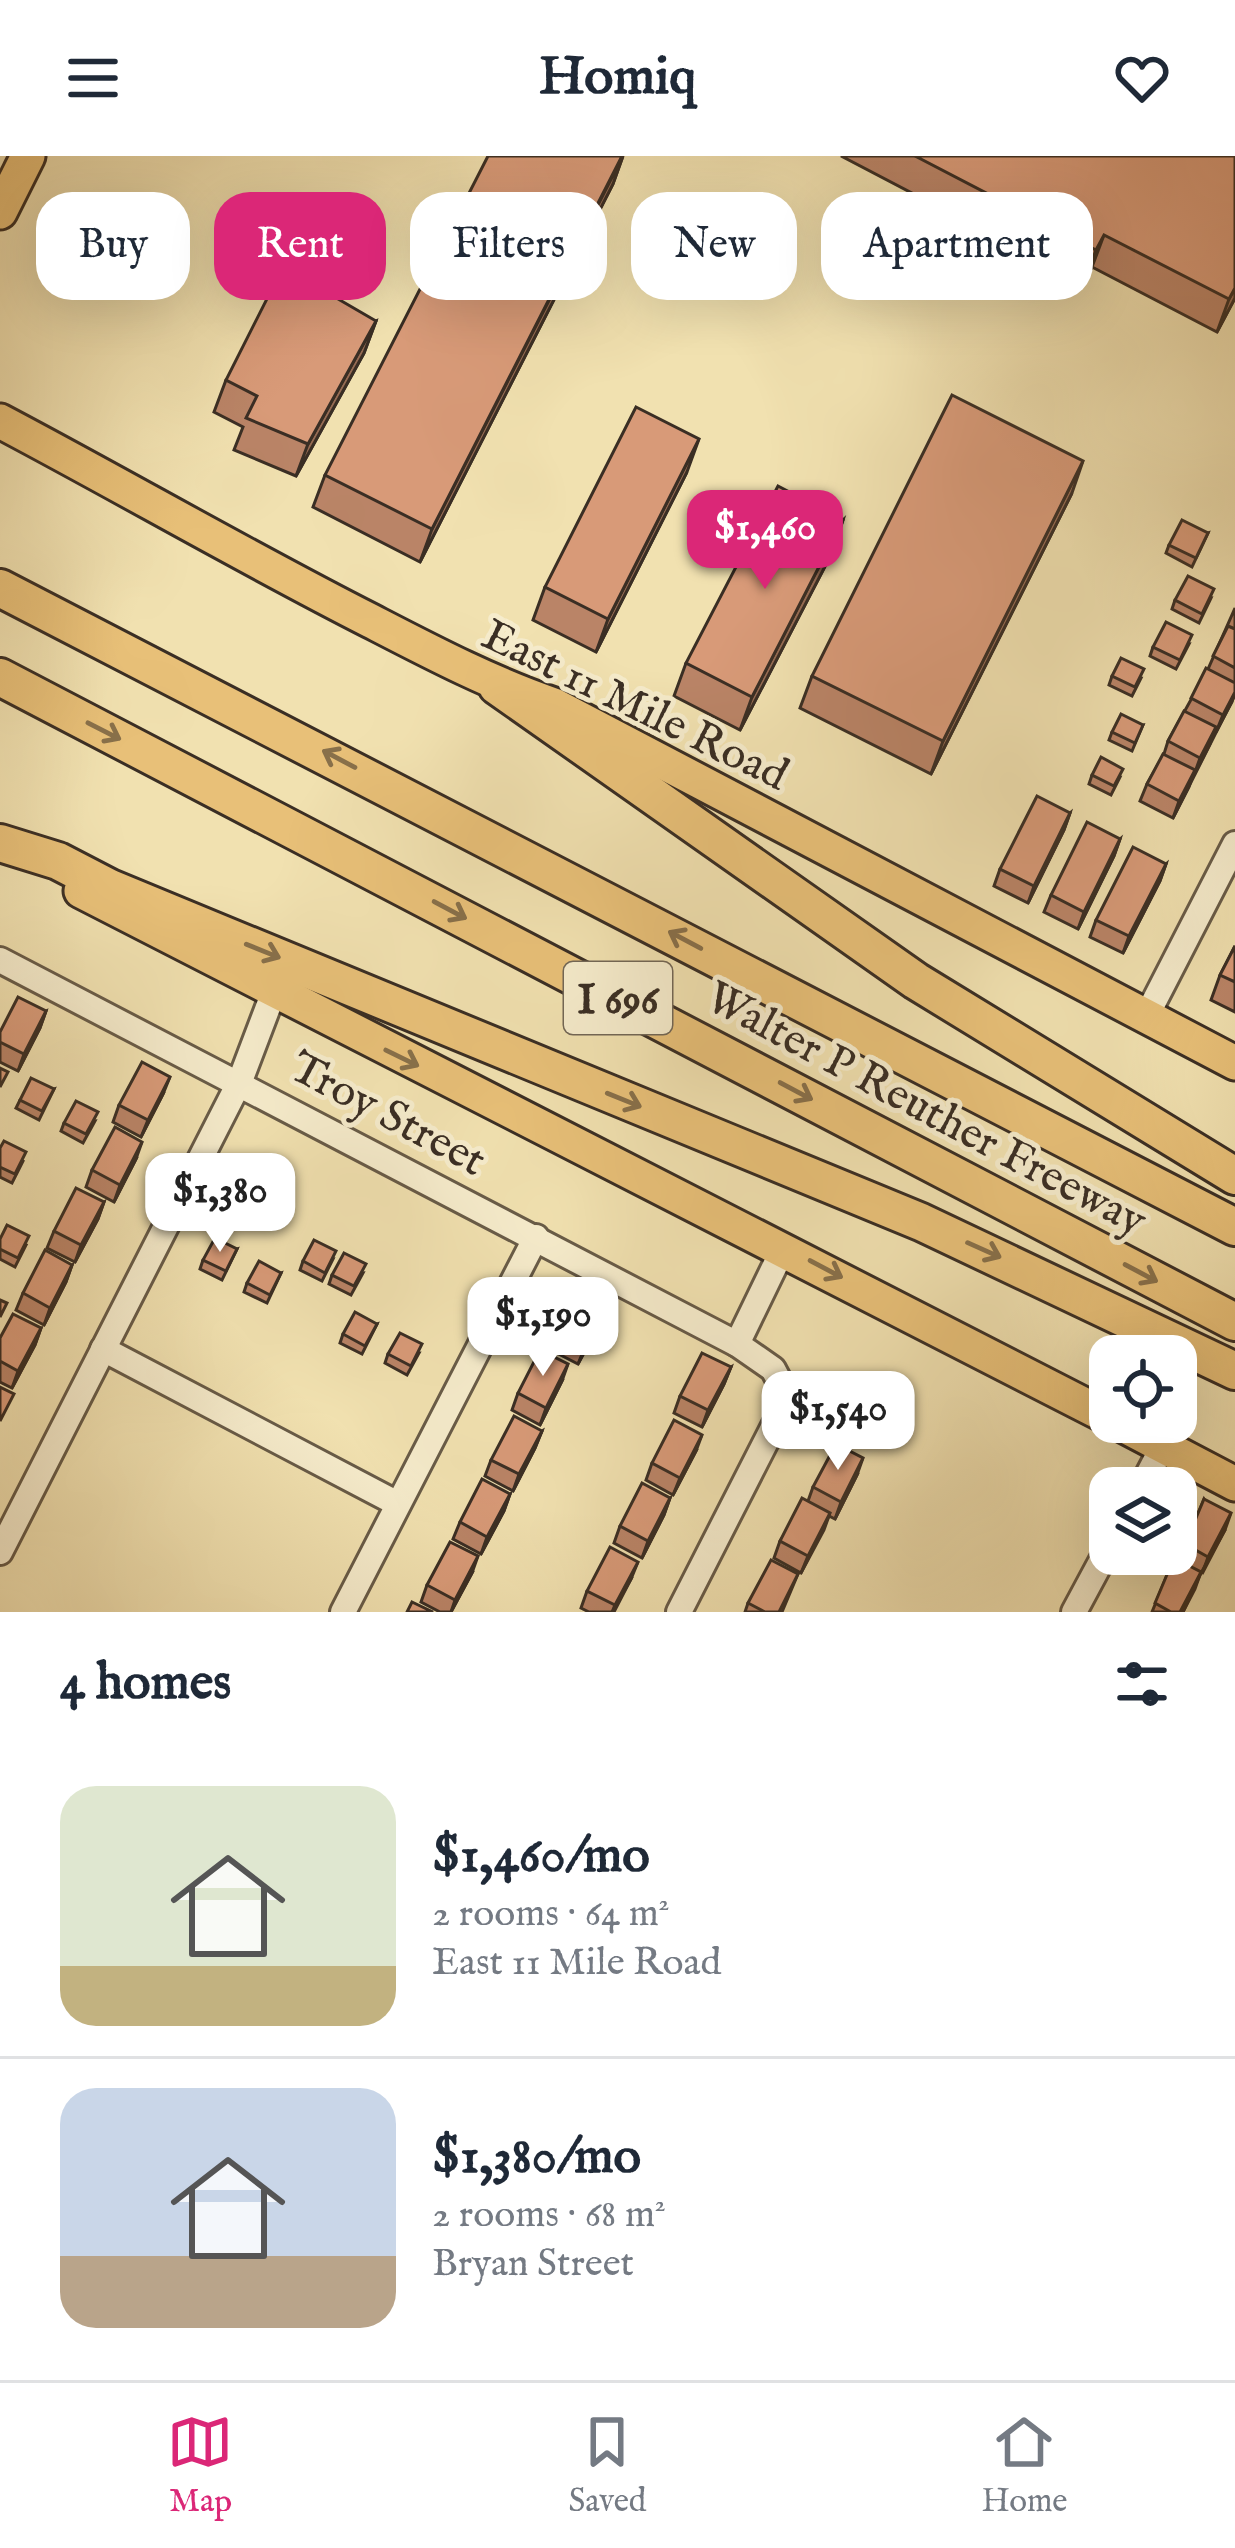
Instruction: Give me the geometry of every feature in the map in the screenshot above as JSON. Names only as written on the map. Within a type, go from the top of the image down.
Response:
[{"type":"highway","name":"Walter P Reuther Freeway","points":[[0,588],[1235,1227]]},
{"type":"highway","name":"Walter P Reuther Freeway","points":[[0,677],[1235,1322]]},
{"type":"highway","points":[[497,686],[916,981],[1235,1176]]},
{"type":"highway","points":[[0,846],[58,861],[921,1222],[1235,1371]]},
{"type":"main road","points":[[0,212],[28,156]]},
{"type":"main road","name":"East 11 Mile Road","points":[[0,421],[160,505],[216,542],[497,686],[554,705],[1235,1063]]},
{"type":"main road","points":[[0,846],[273,994],[784,1247],[1089,1407]]},
{"type":"main road","points":[[1157,1443],[1235,1484]]},
{"type":"street","points":[[1146,1016],[1235,844]]},
{"type":"street","name":"Troy Street","points":[[0,960],[536,1237],[737,1344],[773,1369],[783,1401],[679,1612]]},
{"type":"street","points":[[0,1552],[239,1081],[273,994]]},
{"type":"street","points":[[343,1612],[536,1237]]},
{"type":"street","points":[[737,1344],[784,1247]]},
{"type":"street","points":[[104,1349],[398,1504]]},
{"type":"street","points":[[1152,1467],[1163,1446]]},
{"type":"street","points":[[1074,1612],[1094,1575]]},
{"type":"building","points":[[488,156],[622,156],[604,192],[470,192]]},
{"type":"building","points":[[915,156],[1235,156],[1235,288],[1229,299],[1104,235],[1093,248],[1093,192],[984,192]]},
{"type":"building","points":[[266,300],[340,300],[376,321],[308,444],[246,418],[257,396],[226,380]]},
{"type":"building","points":[[414,300],[549,300],[432,529],[325,475]]},
{"type":"building","points":[[952,395],[1083,461],[943,741],[812,676]]},
{"type":"building","points":[[636,407],[699,439],[608,619],[545,587]]},
{"type":"building","points":[[778,486],[843,520],[752,697],[686,663]]},
{"type":"building","points":[[1182,520],[1208,533],[1196,558],[1169,545]]},
{"type":"building","points":[[1188,576],[1214,589],[1202,614],[1175,600]]},
{"type":"building","points":[[1166,622],[1192,635],[1180,660],[1153,647]]},
{"type":"building","points":[[1228,626],[1235,629],[1235,668],[1213,656]]},
{"type":"building","points":[[1121,658],[1144,669],[1135,687],[1112,676]]},
{"type":"building","points":[[1206,668],[1235,683],[1223,715],[1191,698]]},
{"type":"building","points":[[1184,711],[1216,727],[1200,758],[1168,741]]},
{"type":"building","points":[[1121,714],[1143,725],[1135,743],[1112,732]]},
{"type":"building","points":[[1163,754],[1195,770],[1179,801],[1147,784]]},
{"type":"building","points":[[1101,757],[1123,769],[1114,786],[1092,775]]},
{"type":"building","points":[[1037,796],[1070,813],[1034,886],[1000,869]]},
{"type":"building","points":[[1087,822],[1120,839],[1084,912],[1051,895]]},
{"type":"building","points":[[1133,847],[1166,864],[1129,936],[1096,920]]},
{"type":"building","points":[[1235,946],[1235,982],[1220,975]]},
{"type":"building","points":[[18,997],[46,1011],[24,1054],[0,1042],[0,1032]]},
{"type":"building","points":[[142,1062],[170,1077],[148,1120],[119,1105]]},
{"type":"building","points":[[31,1078],[54,1089],[42,1111],[20,1100]]},
{"type":"building","points":[[76,1101],[98,1112],[86,1134],[64,1123]]},
{"type":"building","points":[[115,1127],[142,1142],[120,1185],[92,1170]]},
{"type":"building","points":[[4,1141],[26,1152],[15,1174],[0,1167]]},
{"type":"building","points":[[76,1188],[104,1202],[81,1245],[54,1231]]},
{"type":"building","points":[[7,1225],[29,1236],[18,1258],[0,1249]]},
{"type":"building","points":[[215,1238],[237,1249],[226,1271],[203,1260]]},
{"type":"building","points":[[314,1240],[336,1251],[325,1273],[303,1261]]},
{"type":"building","points":[[45,1250],[72,1265],[50,1308],[23,1293]]},
{"type":"building","points":[[344,1253],[366,1264],[354,1286],[332,1275]]},
{"type":"building","points":[[259,1261],[281,1273],[270,1295],[247,1283]]},
{"type":"building","points":[[579,1289],[607,1304],[585,1347],[557,1333]]},
{"type":"building","points":[[355,1312],[377,1324],[365,1346],[343,1334]]},
{"type":"building","points":[[13,1314],[41,1328],[18,1371],[0,1361],[0,1338]]},
{"type":"building","points":[[400,1333],[422,1344],[411,1366],[388,1354]]},
{"type":"building","points":[[540,1350],[568,1364],[546,1408],[518,1393]]},
{"type":"building","points":[[702,1353],[731,1367],[708,1410],[680,1396]]},
{"type":"building","points":[[0,1387],[14,1394],[0,1421]]},
{"type":"building","points":[[514,1416],[542,1431],[519,1474],[491,1460]]},
{"type":"building","points":[[674,1420],[702,1435],[680,1478],[652,1463]]},
{"type":"building","points":[[836,1444],[863,1458],[841,1502],[813,1487]]},
{"type":"building","points":[[482,1479],[510,1494],[487,1537],[460,1522]]},
{"type":"building","points":[[642,1483],[670,1498],[648,1541],[620,1526]]},
{"type":"building","points":[[802,1498],[830,1513],[808,1556],[780,1541]]},
{"type":"building","points":[[1204,1499],[1231,1513],[1208,1557],[1197,1551],[1197,1516]]},
{"type":"building","points":[[450,1542],[478,1556],[455,1600],[427,1585]]},
{"type":"building","points":[[610,1547],[638,1562],[615,1605],[587,1591]]},
{"type":"building","points":[[771,1560],[798,1574],[779,1612],[765,1612],[748,1603]]},
{"type":"building","points":[[1201,1572],[1180,1612],[1155,1603],[1167,1575]]},
{"type":"building","points":[[412,1602],[433,1612],[407,1612]]}]
